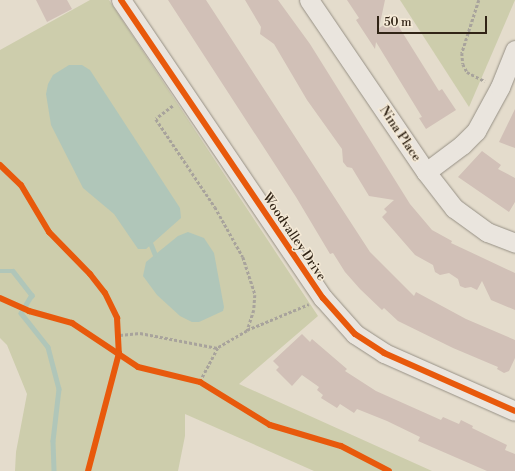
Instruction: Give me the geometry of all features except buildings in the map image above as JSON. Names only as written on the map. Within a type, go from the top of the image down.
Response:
[{"type":"street","name":"Woodvalley Drive","points":[[121,0],[323,298],[355,334],[384,353],[514,409]]},
{"type":"street","name":"Nina Place","points":[[309,0],[426,172],[454,208],[487,232],[515,243]]},
{"type":"street","points":[[426,172],[462,145],[476,131],[500,87],[515,50]]},
{"type":"path","points":[[479,0],[462,53],[463,64],[476,77],[500,87]]},
{"type":"path","points":[[186,96],[156,119],[215,207],[243,256],[255,295],[254,310],[247,331]]},
{"type":"path","points":[[0,165],[20,185],[49,232],[90,274],[105,293],[117,318],[120,335],[119,353],[88,471]]},
{"type":"path","points":[[0,298],[29,311],[72,323],[138,367],[200,382],[270,425],[341,446],[389,471]]},
{"type":"path","points":[[200,382],[218,348],[247,331],[323,298]]},
{"type":"path","points":[[120,335],[140,333],[218,348]]},
{"type":"shaded area","points":[[90,0],[109,0],[318,316],[239,384],[432,471],[314,471],[185,414],[185,436],[178,471],[15,471],[16,452],[27,394],[7,345],[0,338],[0,50]]},
{"type":"shaded area","points":[[400,0],[515,0],[469,107]]},
{"type":"shaded area","points":[[69,65],[82,65],[90,70],[180,208],[181,218],[146,249],[138,249],[114,214],[83,188],[51,125],[46,94],[48,84],[53,75]]},
{"type":"shaded area","points":[[188,232],[204,238],[214,253],[224,307],[223,311],[199,322],[192,322],[180,316],[157,295],[143,276],[146,262],[178,236]]},
{"type":"waterway","points":[[151,244],[155,254]]},
{"type":"waterway","points":[[0,271],[13,271],[32,295],[21,313],[48,347],[59,389],[53,441],[54,471]]},
{"type":"cycle path","points":[[121,0],[323,298],[355,334],[384,353],[515,411]]},
{"type":"cycle path","points":[[0,165],[21,185],[49,232],[90,274],[105,293],[117,318],[119,353],[88,471]]},
{"type":"cycle path","points":[[0,298],[29,311],[72,323],[138,367],[200,382],[270,425],[341,446],[389,471]]}]
